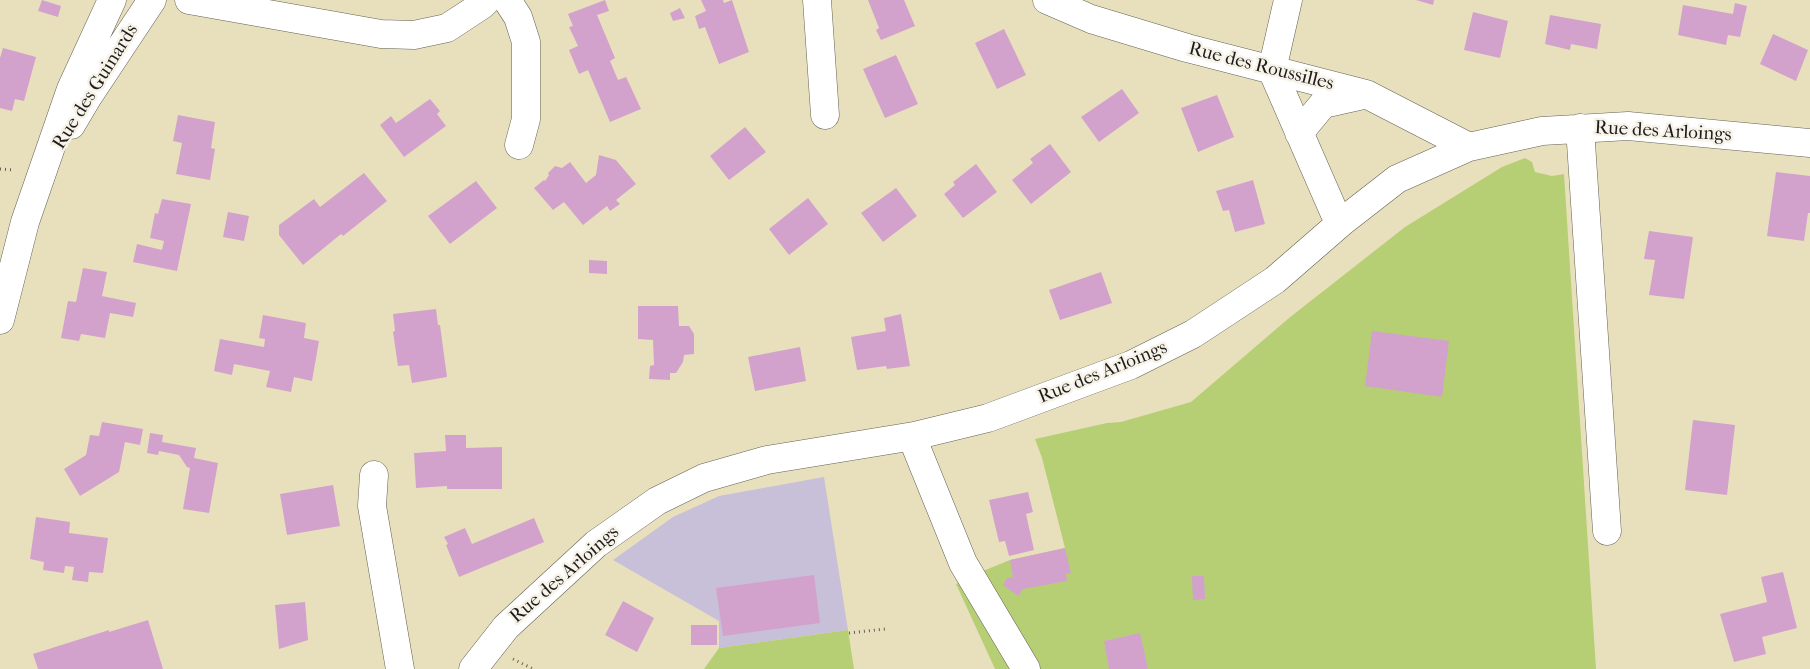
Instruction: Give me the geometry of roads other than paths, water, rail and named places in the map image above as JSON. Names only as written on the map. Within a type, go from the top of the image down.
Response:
[{"type":"street","name":"Rue des Guinards","points":[[0,320],[25,222],[71,89],[112,0]]},
{"type":"street","name":"Rue des Guinards","points":[[42,174],[87,98],[152,0]]},
{"type":"street","points":[[189,0],[381,34],[414,35],[448,28],[487,0]]},
{"type":"street","points":[[227,0],[253,11]]},
{"type":"street","points":[[506,0],[518,17],[526,42],[526,119],[519,145]]},
{"type":"street","points":[[817,0],[825,115]]},
{"type":"street","name":"Rue des Roussilles","points":[[1047,0],[1090,19],[1187,48],[1366,94],[1469,147]]},
{"type":"street","points":[[1288,0],[1272,70],[1334,212],[1343,221]]},
{"type":"street","points":[[1299,133],[1323,104],[1366,94]]},
{"type":"street","name":"Rue des Arloings","points":[[473,669],[506,627],[596,544],[657,501],[704,478],[767,460],[914,436],[988,418],[1131,365],[1193,334],[1275,280],[1343,221],[1398,179],[1469,147],[1542,131],[1628,126],[1810,143]]},
{"type":"street","points":[[1580,128],[1607,531]]},
{"type":"street","points":[[914,436],[916,447],[963,562],[1026,669]]},
{"type":"street","points":[[374,475],[372,506],[400,669]]}]
